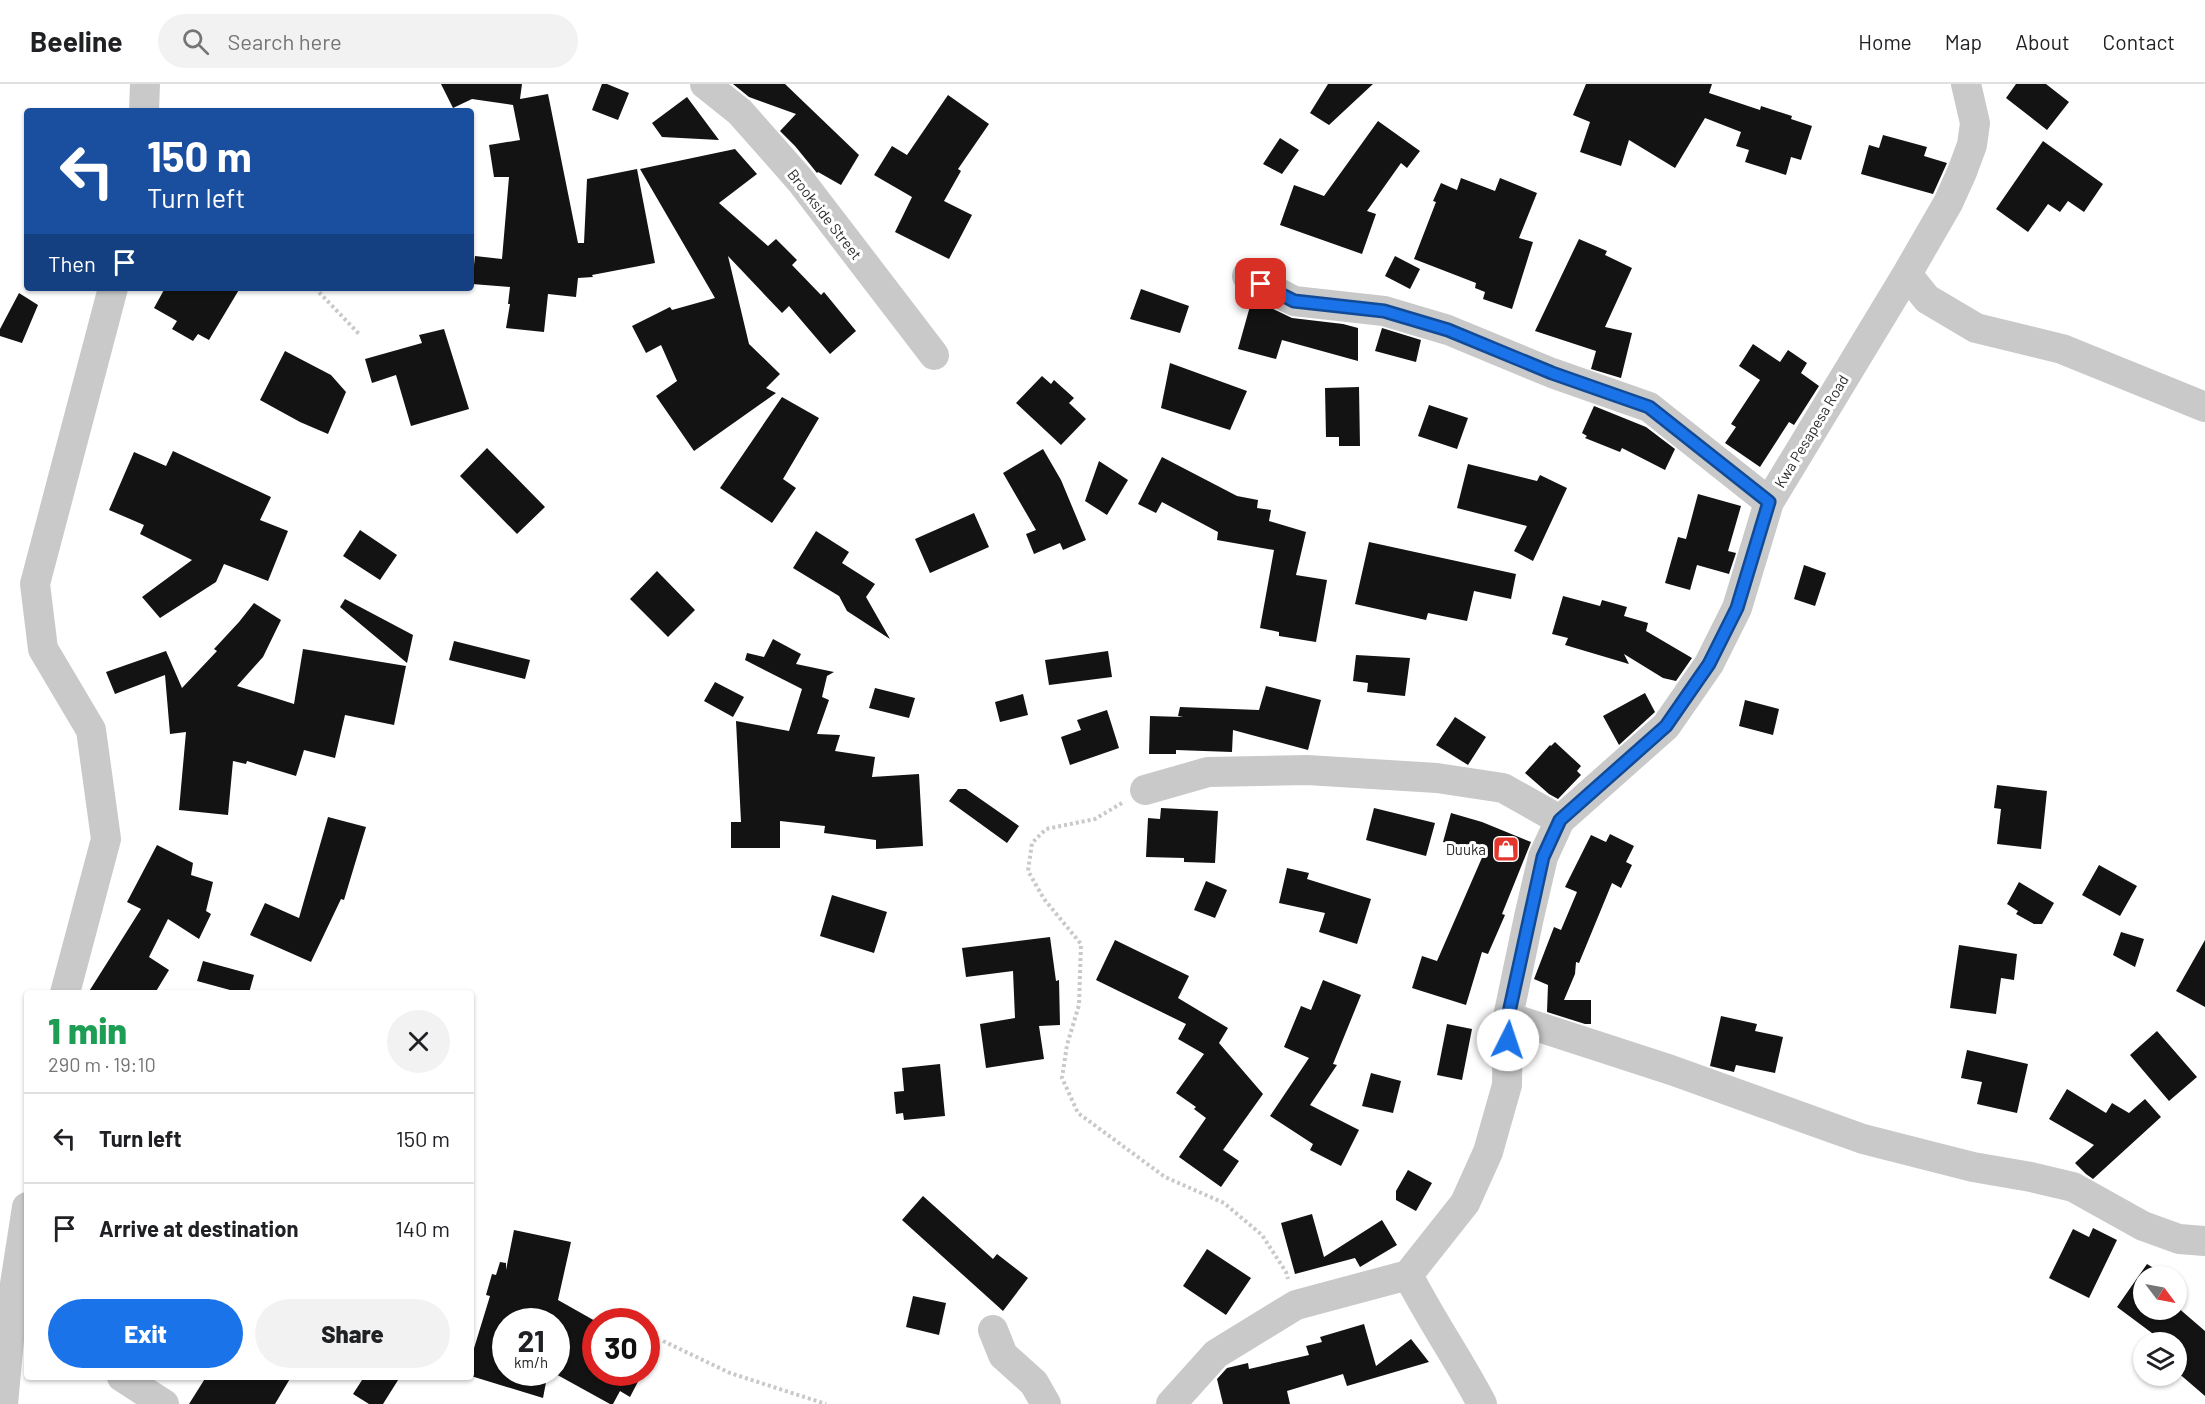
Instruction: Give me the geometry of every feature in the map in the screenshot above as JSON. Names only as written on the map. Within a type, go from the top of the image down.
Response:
[{"type":"street","points":[[144,108],[145,84]]},
{"type":"street","name":"Brookside Street","points":[[705,84],[740,112],[800,180],[934,355]]},
{"type":"street","name":"Kwa Pesapesa Road","points":[[1408,1275],[1465,1203],[1488,1152],[1507,1085],[1508,1017],[1543,857],[1560,820],[1666,726],[1709,664],[1737,608],[1769,502],[1948,203],[1972,145],[1975,123],[1966,84]]},
{"type":"street","points":[[1907,274],[1927,299],[1976,328],[2062,349],[2205,407]]},
{"type":"street","points":[[1247,276],[1294,301],[1384,311],[1448,330],[1552,373],[1649,407],[1769,502]]},
{"type":"street","points":[[66,990],[106,838],[91,730],[43,649],[34,584],[112,291]]},
{"type":"street","points":[[1145,789],[1208,772],[1307,770],[1437,778],[1503,788],[1560,820]]},
{"type":"street","points":[[1508,1017],[1671,1070],[1863,1139],[1973,1167],[2073,1187],[2143,1226],[2179,1239],[2205,1241]]},
{"type":"street","points":[[3,1404],[20,1302],[24,1248]]},
{"type":"street","points":[[1171,1404],[1216,1354],[1296,1305],[1408,1275],[1429,1316],[1482,1404]]},
{"type":"street","points":[[993,1330],[1003,1355],[1034,1383],[1046,1404]]},
{"type":"street","points":[[127,1380],[164,1404]]},
{"type":"path","points":[[318,291],[360,334]]},
{"type":"path","points":[[1145,789],[1095,819],[1046,829],[1032,843],[1028,871],[1044,899],[1081,944],[1079,1005],[1067,1045],[1062,1078],[1078,1113],[1165,1177],[1224,1203],[1262,1235],[1286,1272],[1296,1305]]},
{"type":"path","points":[[663,1341],[730,1373],[826,1404]]},
{"type":"building","points":[[441,84],[522,84],[520,99],[548,94],[578,243],[584,243],[587,179],[637,169],[655,263],[592,275],[593,277],[578,278],[576,297],[548,294],[544,332],[506,328],[510,287],[474,284],[474,265],[475,256],[502,259],[509,177],[494,177],[489,145],[520,140],[513,105],[472,99],[453,108]]},
{"type":"building","points":[[602,84],[629,93],[618,120],[592,110]]},
{"type":"building","points":[[733,84],[785,84],[859,155],[841,185],[817,173],[780,131],[796,114],[749,97]]},
{"type":"building","points":[[1328,84],[1373,84],[1329,125],[1310,113]]},
{"type":"building","points":[[1586,84],[1712,84],[1709,93],[1760,110],[1761,106],[1792,116],[1791,119],[1812,126],[1801,160],[1791,157],[1786,175],[1745,162],[1749,150],[1736,146],[1741,132],[1705,118],[1675,168],[1629,140],[1621,166],[1580,152],[1590,122],[1573,115]]},
{"type":"building","points":[[2016,84],[2046,84],[2069,102],[2047,130],[2006,98]]},
{"type":"building","points":[[948,95],[989,124],[958,169],[961,171],[944,201],[972,215],[949,259],[895,232],[912,197],[874,175],[892,146],[907,155]]},
{"type":"building","points":[[687,97],[719,140],[662,137],[652,123]]},
{"type":"building","points":[[1378,121],[1420,151],[1407,168],[1401,163],[1367,211],[1376,214],[1362,254],[1280,225],[1294,185],[1324,196]]},
{"type":"building","points":[[1883,135],[1927,147],[1924,156],[1947,163],[1933,194],[1861,174],[1869,145],[1879,148]]},
{"type":"building","points":[[1280,138],[1299,150],[1282,174],[1263,164]]},
{"type":"building","points":[[2043,141],[2103,184],[2084,212],[2068,201],[2060,212],[2048,204],[2028,232],[1996,209]]},
{"type":"building","points":[[735,149],[757,174],[719,203],[768,246],[776,239],[797,260],[792,265],[821,295],[824,292],[856,331],[830,354],[789,306],[782,313],[728,256],[749,344],[780,374],[766,388],[776,393],[694,451],[656,396],[677,381],[661,345],[646,353],[632,326],[670,307],[672,310],[715,298],[640,169]]},
{"type":"building","points":[[1461,178],[1495,191],[1500,178],[1537,193],[1519,238],[1533,242],[1512,309],[1483,299],[1485,292],[1475,288],[1476,283],[1414,259],[1441,183],[1457,190]]},
{"type":"building","points":[[1579,239],[1607,251],[1605,255],[1632,268],[1605,327],[1632,333],[1621,378],[1591,369],[1596,351],[1535,331]]},
{"type":"building","points":[[1395,256],[1420,269],[1410,289],[1385,276]]},
{"type":"building","points":[[1141,289],[1189,306],[1180,333],[1130,319]]},
{"type":"building","points":[[163,291],[238,291],[209,340],[198,334],[193,341],[172,329],[177,321],[154,308]]},
{"type":"building","points":[[19,293],[38,305],[22,343],[0,336],[0,329]]},
{"type":"building","points":[[1252,299],[1292,318],[1358,328],[1358,361],[1282,340],[1276,359],[1238,349]]},
{"type":"building","points":[[1382,328],[1421,340],[1416,362],[1375,351]]},
{"type":"building","points":[[444,329],[469,409],[411,426],[396,375],[372,383],[365,359],[422,343],[419,335]]},
{"type":"building","points":[[1753,344],[1780,362],[1788,350],[1807,363],[1801,373],[1819,386],[1794,425],[1789,422],[1760,467],[1725,443],[1736,427],[1731,424],[1760,380],[1739,366]]},
{"type":"building","points":[[285,351],[331,375],[346,392],[328,434],[260,400]]},
{"type":"building","points":[[1170,363],[1247,391],[1230,430],[1161,408]]},
{"type":"building","points":[[1042,376],[1051,384],[1054,380],[1074,398],[1069,403],[1086,419],[1061,445],[1016,403]]},
{"type":"building","points":[[1359,387],[1360,446],[1339,446],[1339,437],[1326,437],[1325,388]]},
{"type":"building","points":[[782,397],[819,418],[783,479],[796,488],[772,523],[720,488]]},
{"type":"building","points":[[1429,405],[1468,418],[1457,449],[1418,436]]},
{"type":"building","points":[[1594,406],[1646,427],[1675,449],[1665,470],[1622,448],[1620,452],[1585,438],[1587,436],[1582,433]]},
{"type":"building","points":[[487,448],[545,507],[517,534],[460,476]]},
{"type":"building","points":[[1043,449],[1061,480],[1086,540],[1063,550],[1060,543],[1034,554],[1026,534],[1036,530],[1003,473]]},
{"type":"building","points":[[173,451],[271,497],[260,520],[288,531],[268,581],[224,564],[216,582],[160,618],[142,597],[192,560],[140,534],[144,525],[109,510],[134,452],[166,466]]},
{"type":"building","points":[[1162,457],[1237,496],[1258,500],[1257,508],[1271,510],[1269,521],[1306,532],[1296,575],[1327,580],[1316,642],[1279,636],[1279,632],[1260,628],[1274,550],[1217,540],[1218,532],[1162,502],[1156,513],[1138,504]]},
{"type":"building","points":[[1099,461],[1128,480],[1107,515],[1085,501]]},
{"type":"building","points":[[1468,464],[1537,481],[1540,475],[1567,488],[1533,561],[1514,551],[1527,526],[1457,508]]},
{"type":"building","points":[[1698,494],[1741,506],[1728,551],[1736,553],[1729,574],[1697,565],[1690,590],[1665,583],[1678,537],[1686,539]]},
{"type":"building","points":[[974,513],[989,547],[930,573],[915,539]]},
{"type":"building","points":[[360,530],[397,555],[380,580],[343,556]]},
{"type":"building","points":[[816,531],[849,552],[842,563],[875,584],[866,597],[890,639],[847,611],[839,596],[793,568]]},
{"type":"building","points":[[1369,542],[1516,574],[1511,599],[1474,591],[1467,621],[1428,613],[1426,620],[1355,604]]},
{"type":"building","points":[[1804,565],[1826,573],[1815,606],[1794,599]]},
{"type":"building","points":[[657,571],[695,610],[668,637],[630,599]]},
{"type":"building","points":[[1563,596],[1600,606],[1602,600],[1627,607],[1624,616],[1648,623],[1646,631],[1692,658],[1676,681],[1663,678],[1624,654],[1629,664],[1565,645],[1568,638],[1552,634]]},
{"type":"building","points":[[345,599],[413,635],[407,663],[340,607]]},
{"type":"building","points":[[254,603],[281,620],[263,657],[237,686],[294,704],[303,649],[406,666],[394,725],[345,715],[335,758],[304,750],[296,776],[247,761],[246,764],[233,761],[228,815],[179,810],[186,732],[170,734],[165,675],[115,694],[106,672],[166,651],[182,688],[217,651],[214,649]]},
{"type":"building","points":[[773,639],[801,654],[796,664],[834,672],[827,676],[822,697],[829,700],[817,734],[840,735],[835,751],[875,757],[872,777],[919,774],[923,846],[876,849],[876,840],[824,833],[825,826],[780,821],[780,848],[731,848],[731,822],[741,822],[736,721],[789,731],[802,689],[745,660],[747,653],[764,657]]},
{"type":"building","points":[[454,641],[530,660],[525,679],[449,660]]},
{"type":"building","points":[[1108,651],[1112,677],[1049,685],[1045,660]]},
{"type":"building","points":[[1356,655],[1410,658],[1405,696],[1367,692],[1368,683],[1353,681]]},
{"type":"building","points":[[715,682],[744,697],[733,717],[704,701]]},
{"type":"building","points":[[1266,686],[1321,700],[1308,750],[1233,730],[1232,752],[1176,750],[1176,754],[1149,754],[1150,716],[1183,717],[1178,716],[1180,707],[1259,710]]},
{"type":"building","points":[[875,688],[915,698],[909,718],[869,708]]},
{"type":"building","points":[[1645,693],[1655,712],[1619,745],[1603,716]]},
{"type":"building","points":[[1023,694],[1028,715],[1000,722],[995,702]]},
{"type":"building","points":[[1745,700],[1779,709],[1773,735],[1739,726]]},
{"type":"building","points":[[1107,710],[1119,748],[1070,765],[1061,737],[1081,730],[1077,720]]},
{"type":"building","points":[[1455,717],[1486,737],[1468,765],[1436,745]]},
{"type":"building","points":[[1555,742],[1581,766],[1577,771],[1581,775],[1558,799],[1525,773]]},
{"type":"building","points":[[1997,785],[2047,791],[2041,849],[1997,844],[2001,809],[1994,808]]},
{"type":"building","points":[[958,789],[966,789],[1019,826],[1007,843],[949,801]]},
{"type":"building","points":[[1161,808],[1218,811],[1215,863],[1184,862],[1184,858],[1146,857],[1148,818],[1160,819]]},
{"type":"building","points":[[1374,808],[1435,823],[1426,856],[1366,840]]},
{"type":"building","points":[[1451,813],[1482,822],[1531,842],[1502,914],[1505,915],[1488,954],[1482,952],[1466,1005],[1412,988],[1422,956],[1437,961],[1484,853],[1443,842]]},
{"type":"building","points":[[328,817],[366,827],[344,900],[341,899],[311,962],[250,935],[265,903],[299,918]]},
{"type":"building","points":[[1610,834],[1634,846],[1626,862],[1632,865],[1621,888],[1612,883],[1579,963],[1576,962],[1575,974],[1564,1000],[1591,1000],[1591,1024],[1585,1024],[1547,1012],[1548,985],[1534,979],[1554,927],[1561,930],[1577,892],[1565,887],[1591,835],[1606,842]]},
{"type":"building","points":[[157,845],[193,863],[191,875],[213,882],[206,911],[211,914],[199,939],[168,919],[149,957],[169,970],[157,990],[90,990],[141,909],[127,902]]},
{"type":"building","points":[[2099,865],[2137,886],[2120,916],[2082,895]]},
{"type":"building","points":[[1287,868],[1309,873],[1307,879],[1371,899],[1357,944],[1319,932],[1325,913],[1279,903]]},
{"type":"building","points":[[1206,881],[1227,890],[1215,918],[1194,910]]},
{"type":"building","points":[[2019,882],[2054,903],[2042,924],[2034,924],[2016,914],[2018,911],[2007,904]]},
{"type":"building","points":[[832,895],[887,912],[874,953],[820,936]]},
{"type":"building","points":[[2121,932],[2144,939],[2135,967],[2113,955]]},
{"type":"building","points":[[1050,937],[1056,981],[1059,980],[1060,1025],[1039,1026],[1044,1059],[986,1068],[980,1024],[1015,1018],[1013,971],[966,977],[962,948]]},
{"type":"building","points":[[1115,940],[1189,976],[1178,998],[1228,1028],[1219,1043],[1263,1094],[1223,1150],[1239,1161],[1221,1187],[1179,1157],[1206,1118],[1194,1109],[1196,1107],[1176,1093],[1204,1054],[1178,1039],[1186,1024],[1096,980]]},
{"type":"building","points":[[2205,940],[2205,1007],[2176,991]]},
{"type":"building","points":[[1959,945],[2017,954],[2014,980],[2001,978],[1996,1014],[1950,1008]]},
{"type":"building","points":[[203,961],[254,975],[250,990],[230,990],[197,981]]},
{"type":"building","points":[[1323,980],[1361,995],[1333,1064],[1337,1065],[1310,1105],[1359,1130],[1341,1166],[1310,1150],[1313,1144],[1270,1116],[1309,1058],[1284,1047],[1301,1006],[1311,1010]]},
{"type":"building","points":[[1721,1016],[1757,1024],[1755,1031],[1783,1037],[1775,1073],[1736,1065],[1734,1072],[1710,1066]]},
{"type":"building","points":[[1447,1024],[1472,1029],[1462,1080],[1437,1075]]},
{"type":"building","points":[[2157,1031],[2197,1077],[2169,1101],[2130,1055]]},
{"type":"building","points":[[1967,1050],[2028,1064],[2017,1113],[1977,1104],[1982,1082],[1961,1078]]},
{"type":"building","points":[[940,1064],[945,1116],[904,1120],[903,1113],[896,1114],[894,1092],[904,1091],[902,1068]]},
{"type":"building","points":[[1371,1073],[1401,1081],[1393,1113],[1362,1106]]},
{"type":"building","points":[[2067,1089],[2106,1113],[2112,1103],[2129,1113],[2145,1099],[2161,1117],[2093,1179],[2075,1163],[2094,1145],[2049,1119]]},
{"type":"building","points":[[1408,1170],[1432,1183],[1416,1211],[1396,1200],[1396,1191]]},
{"type":"building","points":[[923,1196],[993,1259],[997,1254],[1028,1278],[1003,1311],[902,1220]]},
{"type":"building","points":[[1312,1214],[1324,1257],[1382,1220],[1397,1245],[1360,1267],[1355,1258],[1295,1274],[1281,1223]]},
{"type":"building","points":[[2093,1228],[2117,1240],[2089,1298],[2049,1278],[2073,1229],[2089,1237]]},
{"type":"building","points":[[514,1230],[571,1242],[558,1300],[582,1314],[582,1386],[636,1386],[630,1397],[620,1391],[613,1404],[610,1404],[570,1382],[570,1308],[492,1308],[492,1382],[474,1377],[474,1348],[490,1296],[486,1295],[492,1274],[496,1275],[500,1262],[506,1263],[506,1270]]},
{"type":"building","points":[[1207,1249],[1251,1278],[1226,1315],[1183,1286]]},
{"type":"building","points":[[2133,1284],[2133,1319],[2117,1307]]},
{"type":"building","points":[[913,1296],[946,1303],[939,1335],[906,1327]]},
{"type":"building","points":[[2187,1315],[2205,1331],[2205,1396],[2187,1380],[2187,1332],[2151,1332],[2134,1320],[2187,1320]]},
{"type":"building","points":[[1364,1324],[1376,1366],[1411,1339],[1429,1362],[1347,1386],[1343,1374],[1287,1391],[1290,1404],[1223,1404],[1217,1379],[1227,1368],[1248,1363],[1249,1369],[1309,1355],[1306,1346],[1322,1342],[1320,1337]]},
{"type":"building","points":[[204,1380],[289,1380],[275,1404],[189,1404]]},
{"type":"building","points":[[362,1380],[398,1380],[383,1404],[369,1404],[353,1394]]},
{"type":"building","points":[[504,1386],[545,1386],[543,1398]]},
{"type":"place","name":"Duuka","points":[[1506,849]]},
{"type":"route","points":[[1261,284],[1294,301],[1384,311],[1448,330],[1552,373],[1649,407],[1769,502],[1737,608],[1709,664],[1690,693],[1666,726],[1560,820],[1543,857],[1508,1017],[1508,1040]]}]
